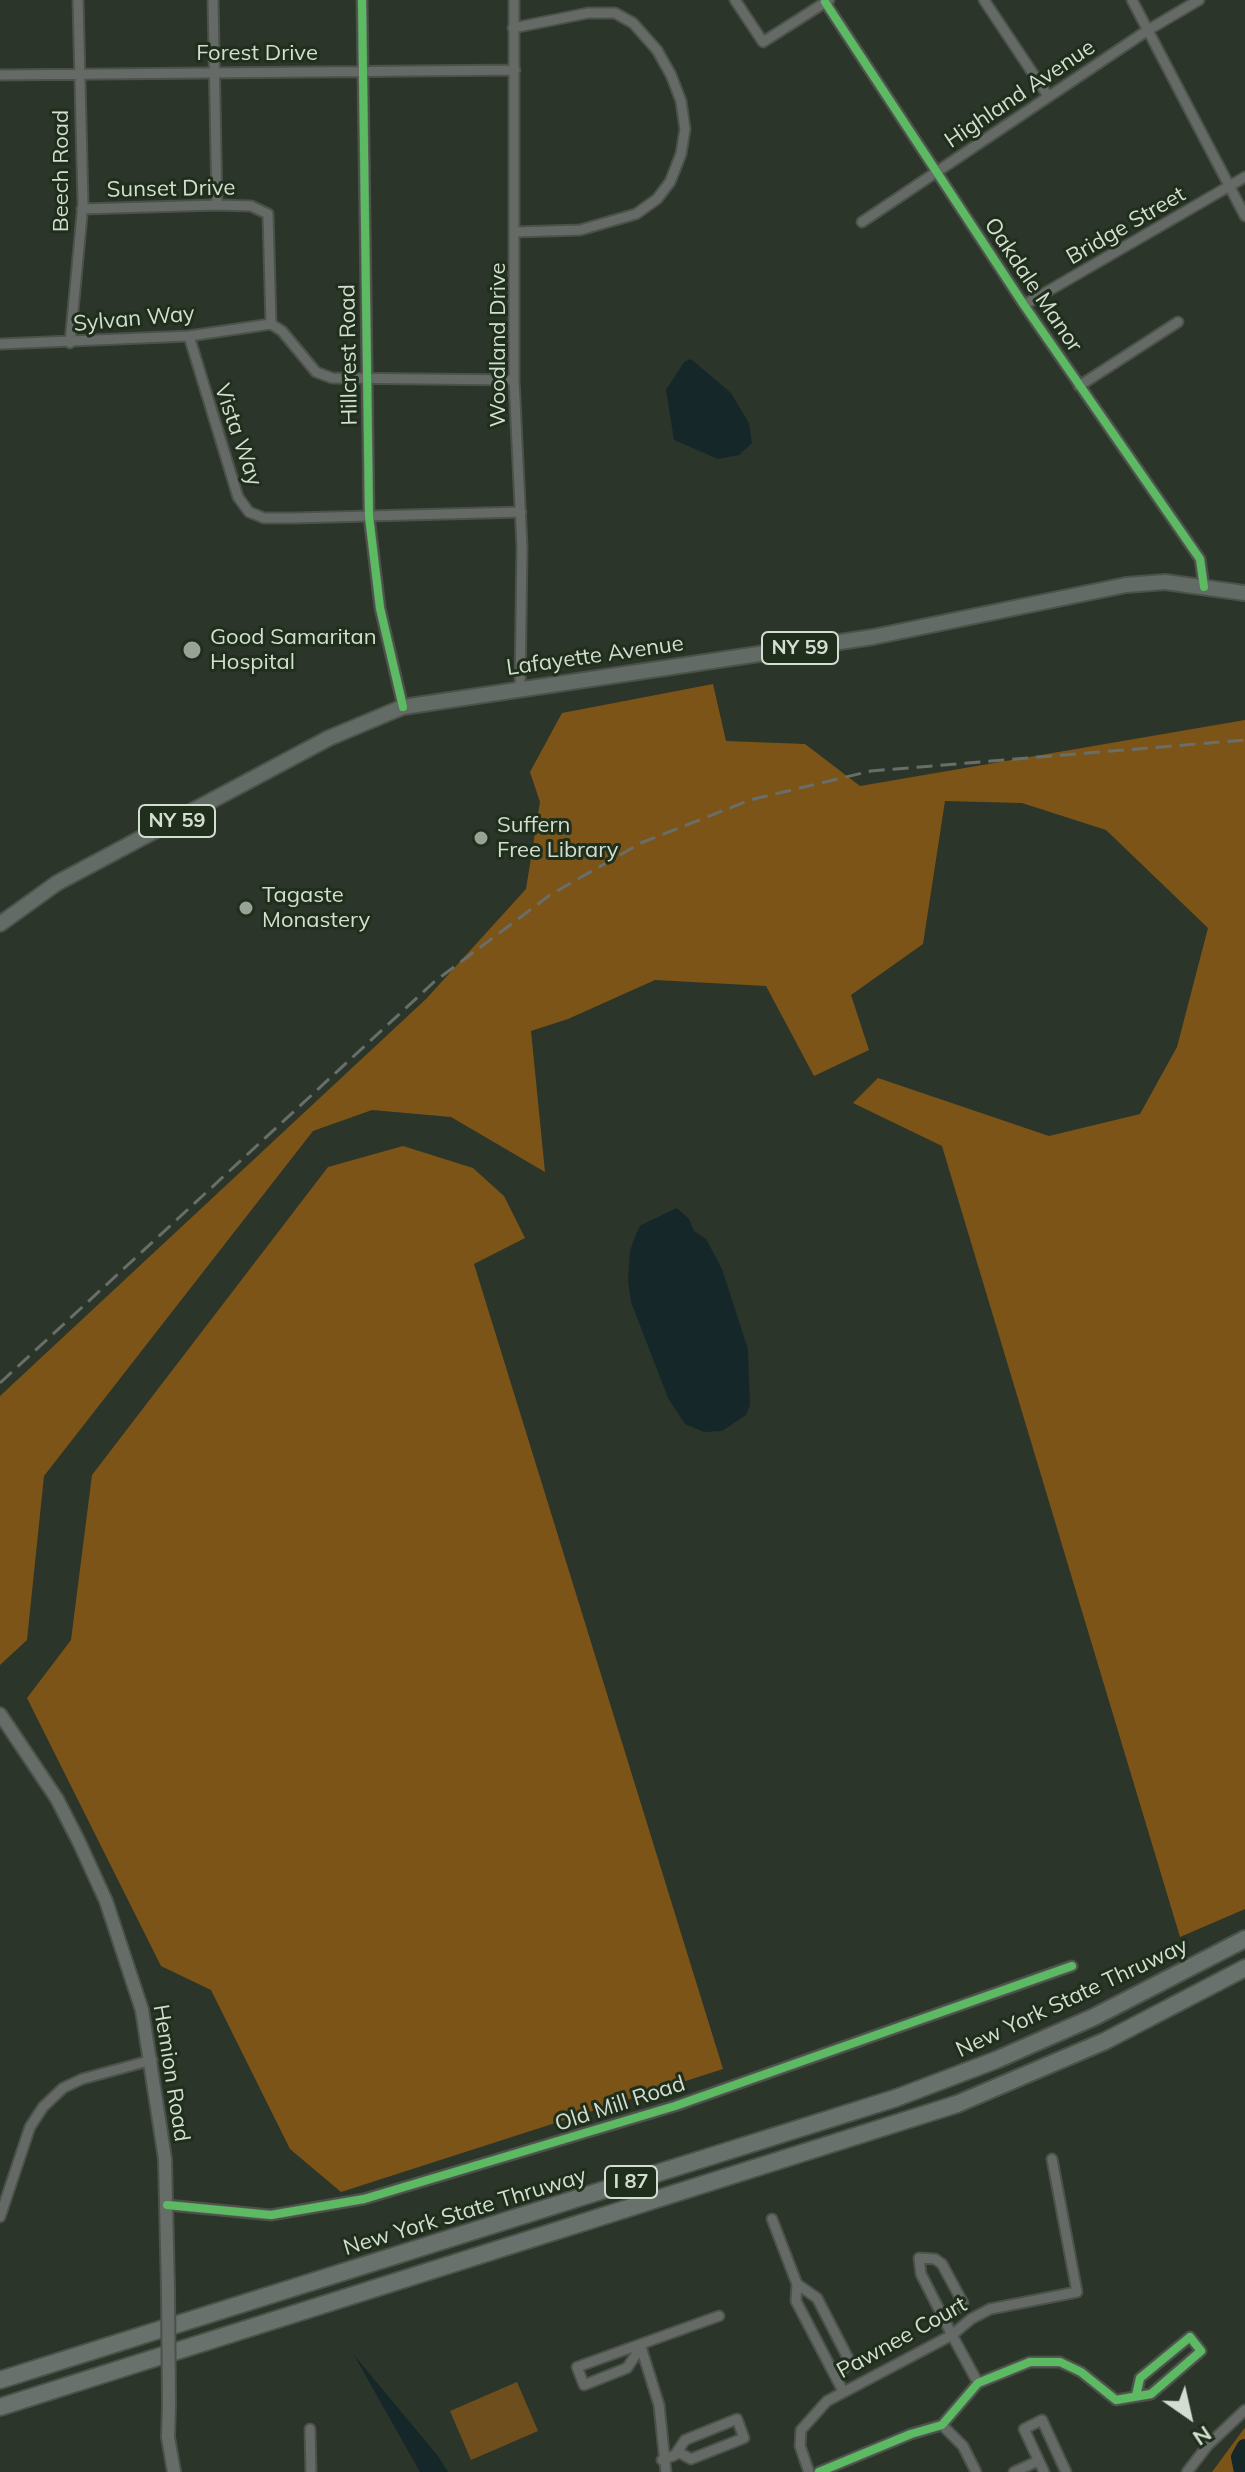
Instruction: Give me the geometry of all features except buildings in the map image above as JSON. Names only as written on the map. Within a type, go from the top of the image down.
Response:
[{"type":"highway","name":"New York State Thruway","points":[[0,2380],[896,2098],[1045,2039],[1142,1994],[1245,1939]]},
{"type":"highway","name":"New York State Thruway","points":[[0,2407],[957,2104],[1105,2041],[1245,1968]]},
{"type":"main road","name":"Lafayette Avenue","points":[[0,924],[57,883],[329,738],[403,707],[873,637],[1126,585],[1165,582],[1245,593]]},
{"type":"street","name":"Beech Road","points":[[70,343],[82,209],[78,0]]},
{"type":"street","points":[[213,0],[217,205]]},
{"type":"street","name":"Hillcrest Road","points":[[362,0],[369,516],[380,608],[403,707]]},
{"type":"street","name":"Woodland Drive","points":[[514,0],[514,380],[521,512],[520,690]]},
{"type":"street","points":[[735,0],[763,42],[827,1]]},
{"type":"street","points":[[984,0],[1048,96]]},
{"type":"street","points":[[1132,0],[1245,216]]},
{"type":"street","name":"Highland Avenue","points":[[862,222],[1148,30],[1199,0]]},
{"type":"street","name":"Oakdale Manor","points":[[827,1],[1024,305],[1200,559],[1204,587]]},
{"type":"street","points":[[513,28],[588,13],[615,13],[633,23],[657,50],[671,75],[681,101],[685,129],[681,154],[670,182],[657,199],[636,214],[580,230],[516,232]]},
{"type":"street","name":"Forest Drive","points":[[0,75],[515,70]]},
{"type":"street","name":"Bridge Street","points":[[1024,305],[1245,177]]},
{"type":"street","name":"Sunset Drive","points":[[82,209],[217,205],[251,206],[268,214],[271,324]]},
{"type":"street","points":[[1079,386],[1178,322]]},
{"type":"street","points":[[271,324],[282,331],[316,372],[332,378],[514,380]]},
{"type":"street","name":"Sylvan Way","points":[[0,344],[189,336],[271,324]]},
{"type":"street","name":"Vista Way","points":[[189,336],[238,497],[249,512],[264,518],[521,512]]},
{"type":"street","name":"Hemion Road","points":[[0,1714],[57,1799],[106,1901],[135,1986],[152,2060],[167,2205],[168,2437],[174,2472]]},
{"type":"street","name":"Old Mill Road","points":[[167,2205],[271,2215],[364,2199],[661,2111],[1072,1966]]},
{"type":"street","points":[[0,2217],[30,2127],[43,2107],[63,2088],[82,2079],[152,2060]]},
{"type":"street","name":"Pawnee Court","points":[[809,2472],[800,2446],[801,2430],[812,2414],[843,2391],[952,2335],[971,2319],[990,2309],[1077,2292],[1052,2159]]},
{"type":"street","points":[[772,2219],[797,2284],[796,2301],[843,2391]]},
{"type":"street","points":[[944,2319],[963,2303],[942,2264],[935,2259],[919,2258],[921,2274],[952,2335],[978,2383]]},
{"type":"street","points":[[797,2284],[817,2298],[849,2360],[837,2380]]},
{"type":"street","points":[[641,2347],[627,2368],[584,2385],[577,2367],[626,2348],[641,2347],[719,2316]]},
{"type":"street","points":[[819,2472],[911,2434],[942,2425],[978,2383],[1030,2362],[1047,2361],[1081,2372],[1116,2400],[1151,2394],[1201,2351],[1190,2337],[1140,2378],[1136,2396]]},
{"type":"street","points":[[641,2347],[659,2405],[662,2460],[666,2472]]},
{"type":"street","points":[[1187,2472],[1208,2445],[1245,2410]]},
{"type":"street","points":[[662,2460],[678,2452],[685,2440],[737,2419],[744,2438],[691,2459],[678,2452]]},
{"type":"street","points":[[1044,2472],[1024,2429],[1042,2420],[1066,2472]]},
{"type":"street","points":[[942,2425],[963,2446],[976,2472]]},
{"type":"street","points":[[310,2429],[311,2472]]},
{"type":"street","points":[[1014,2472],[1038,2461]]},
{"type":"shaded area","points":[[691,359],[731,393],[749,423],[752,443],[739,455],[718,459],[674,440],[666,390],[684,362]]},
{"type":"shaded area","points":[[713,684],[726,741],[805,744],[860,786],[1245,720],[1245,1909],[1180,1937],[942,1146],[853,1103],[878,1078],[1049,1136],[1140,1114],[1177,1047],[1208,928],[1106,830],[1022,803],[945,801],[923,944],[851,995],[869,1050],[814,1076],[766,986],[655,980],[568,1019],[531,1031],[545,1172],[451,1117],[372,1110],[313,1131],[44,1476],[27,1640],[0,1665],[0,1396],[426,999],[526,889],[540,802],[530,772],[562,713]]},
{"type":"shaded area","points":[[403,1146],[473,1168],[504,1196],[525,1238],[474,1264],[723,2069],[341,2192],[290,2149],[211,1990],[161,1966],[27,1698],[71,1640],[92,1475],[328,1167]]},
{"type":"shaded area","points":[[677,1208],[689,1219],[694,1231],[706,1239],[722,1269],[748,1349],[750,1405],[746,1415],[722,1431],[704,1432],[685,1424],[668,1398],[631,1302],[628,1280],[630,1251],[636,1234],[641,1225]]},
{"type":"shaded area","points":[[354,2355],[438,2456],[448,2472],[420,2472]]},
{"type":"shaded area","points":[[517,2382],[538,2431],[471,2460],[450,2411]]},
{"type":"shaded area","points":[[1245,2428],[1245,2472],[1212,2472],[1243,2430]]},
{"type":"waterway","points":[[1243,2472],[1240,2457],[1245,2448]]},
{"type":"railway","points":[[0,1383],[434,982],[550,895],[641,843],[750,800],[871,771],[1245,740]]},
{"type":"cycle path","points":[[362,0],[369,516],[380,608],[403,707]]},
{"type":"cycle path","points":[[825,2],[1024,305],[1200,559],[1204,587]]},
{"type":"cycle path","points":[[167,2205],[271,2215],[364,2199],[675,2106],[1072,1966]]},
{"type":"cycle path","points":[[819,2472],[911,2434],[942,2425],[978,2383],[1030,2362],[1060,2362],[1081,2372],[1116,2400],[1151,2394],[1201,2351],[1190,2337],[1140,2378],[1136,2396]]},
{"type":"place","name":"Good Samaritan Hospital","points":[[192,650]]},
{"type":"place","name":"Suffern Free Library","points":[[481,838]]},
{"type":"place","name":"Tagaste Monastery","points":[[246,908]]}]
